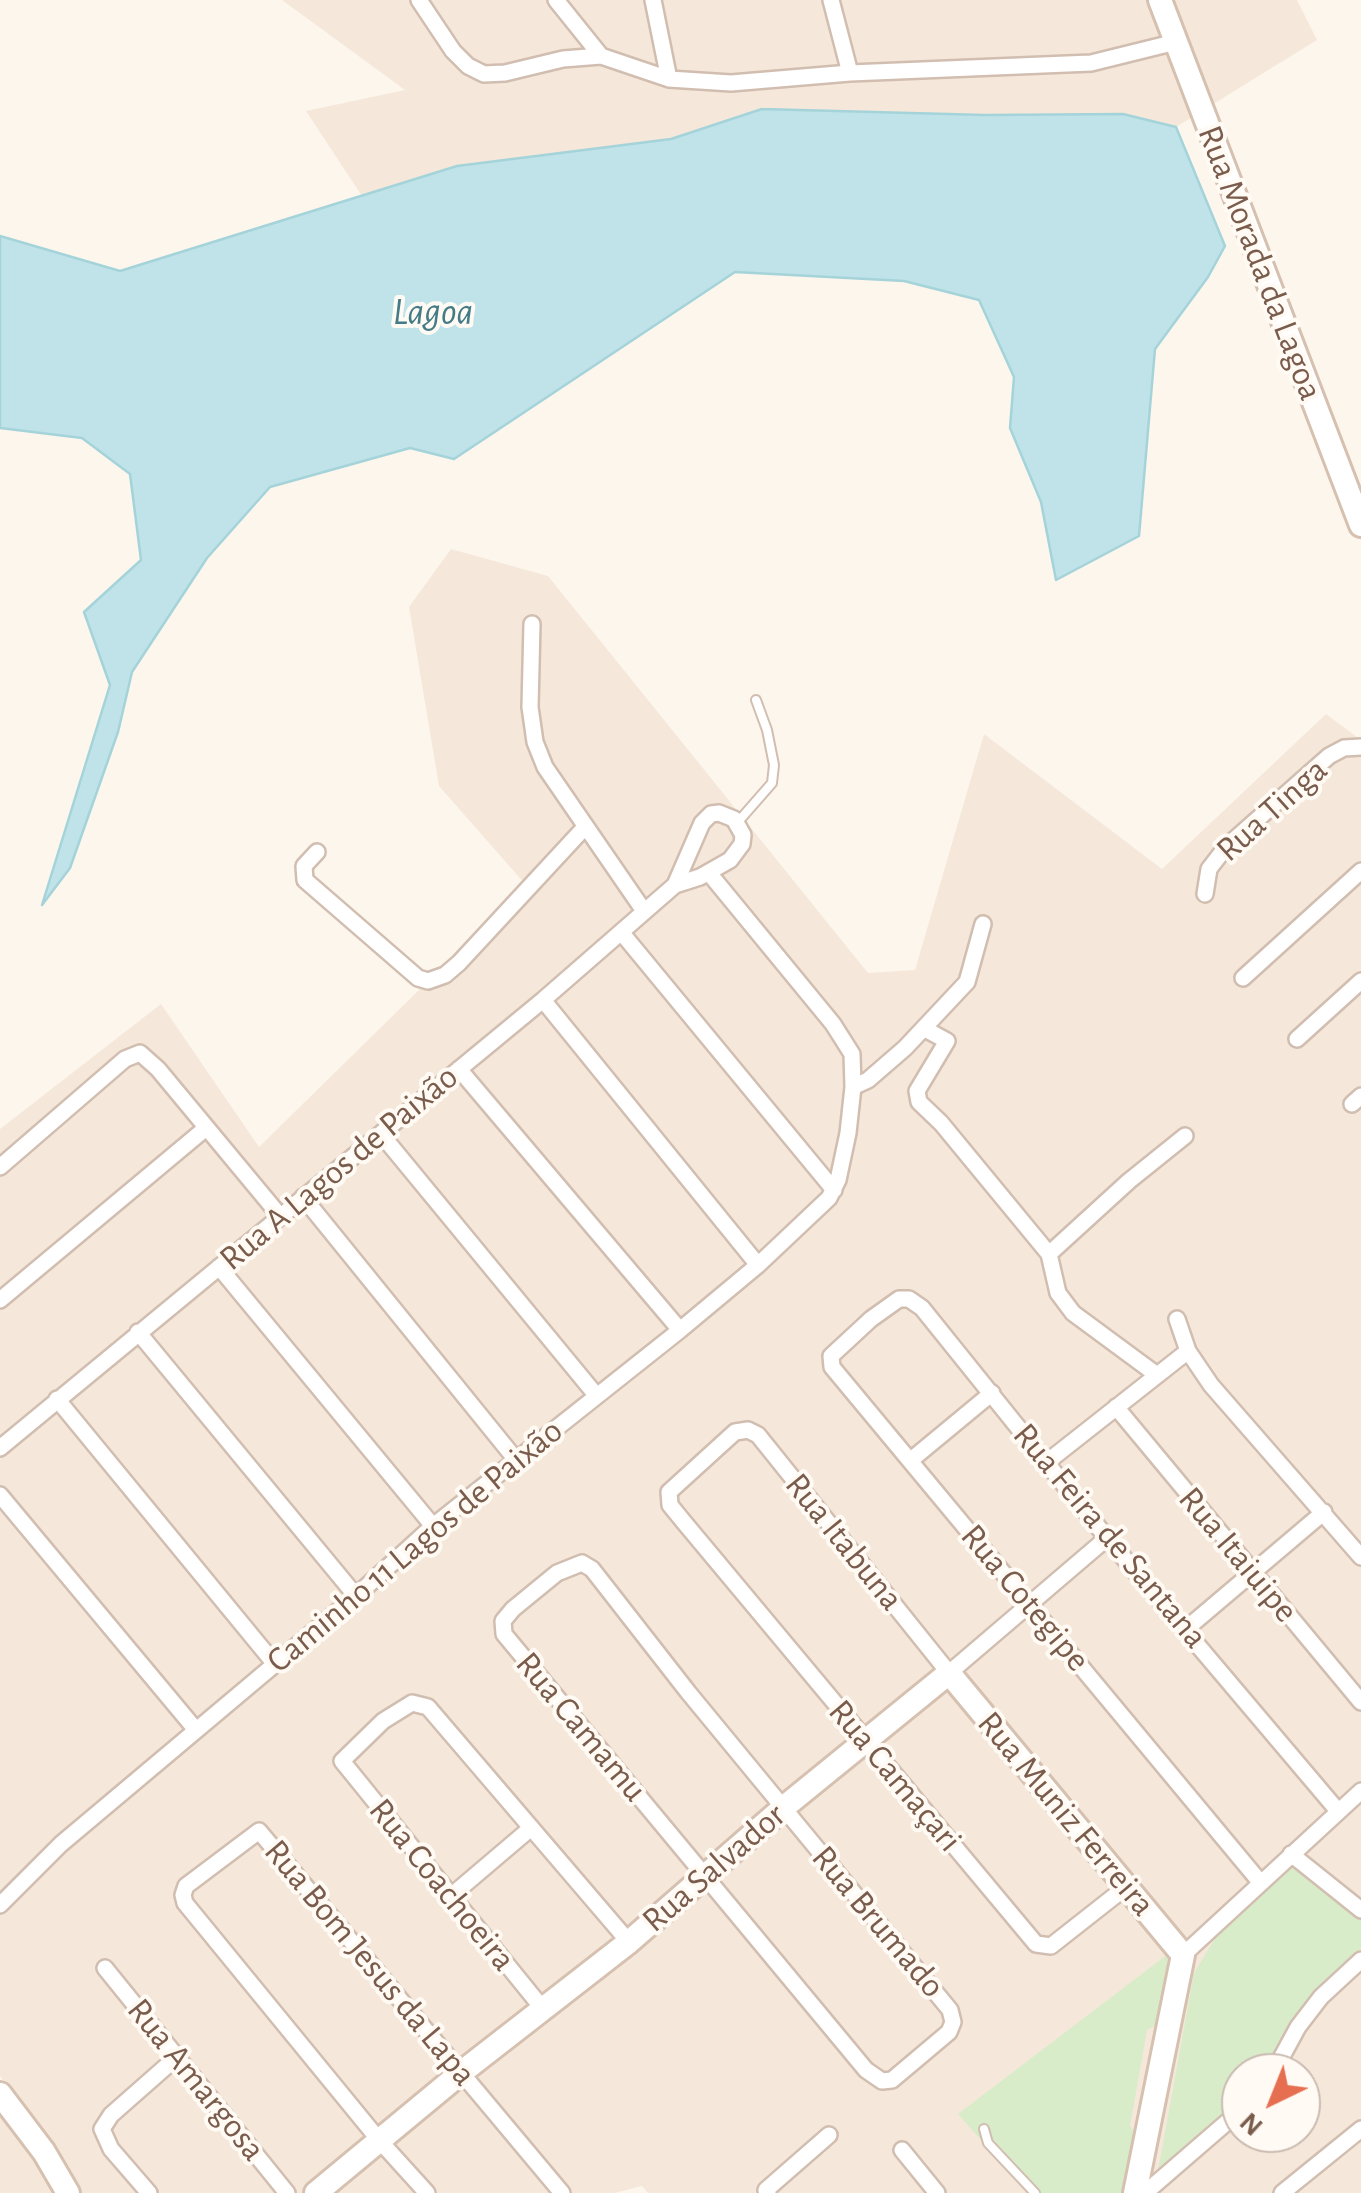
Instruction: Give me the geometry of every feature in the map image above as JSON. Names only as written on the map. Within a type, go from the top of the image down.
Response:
[{"type":"street","points":[[418,0],[453,51],[468,66],[484,74],[601,56],[669,79],[731,84],[850,73],[1091,64],[1176,42]]},
{"type":"street","points":[[556,0],[601,56]]},
{"type":"street","points":[[653,0],[669,79]]},
{"type":"street","points":[[831,0],[850,73]]},
{"type":"street","name":"Rua Morada da Lagoa","points":[[1160,0],[1361,525]]},
{"type":"street","points":[[532,624],[530,707],[535,742],[544,767],[644,912]]},
{"type":"street","name":"Rua Tinga","points":[[1204,894],[1206,875],[1213,862],[1238,836],[1336,751],[1361,747]]},
{"type":"street","name":"Rua A Lagos de Paixão","points":[[3,1439],[58,1399],[381,1134],[675,885],[730,860],[742,844],[743,835],[736,823],[719,813],[707,817],[675,885]]},
{"type":"street","points":[[317,852],[304,866],[305,880],[418,978],[428,981],[445,975],[458,963],[585,826]]},
{"type":"street","points":[[1242,978],[1361,871]]},
{"type":"street","points":[[709,872],[842,1036],[854,1064],[842,1165],[834,1190]]},
{"type":"street","points":[[1347,884],[1361,898]]},
{"type":"street","points":[[854,1087],[868,1080],[925,1029],[970,978],[983,924]]},
{"type":"street","points":[[621,932],[834,1190]]},
{"type":"street","points":[[1297,1040],[1361,981]]},
{"type":"street","points":[[543,1000],[758,1265]]},
{"type":"street","points":[[925,1029],[946,1041],[917,1092],[917,1099],[1049,1254],[1058,1292],[1073,1314],[1157,1375]]},
{"type":"street","points":[[0,1167],[116,1067],[134,1053],[144,1054],[280,1216]]},
{"type":"street","points":[[459,1068],[680,1330]]},
{"type":"street","points":[[0,1300],[206,1128]]},
{"type":"street","points":[[381,1134],[596,1394]]},
{"type":"street","points":[[1049,1254],[1185,1136]]},
{"type":"street","name":"Caminho 11 Lagos de Paixão","points":[[0,1905],[61,1844],[356,1596],[432,1526],[758,1265],[834,1190]]},
{"type":"street","points":[[302,1197],[517,1461]]},
{"type":"street","points":[[219,1267],[432,1526]]},
{"type":"street","name":"Rua Feira de Santana","points":[[870,1318],[899,1299],[915,1302],[1107,1538],[1338,1810]]},
{"type":"street","name":"Rua Cotegipe","points":[[870,1318],[831,1356],[830,1363],[1260,1882]]},
{"type":"street","points":[[1178,1319],[1188,1351],[1211,1385],[1361,1557]]},
{"type":"street","points":[[138,1332],[356,1596]]},
{"type":"street","points":[[1047,1462],[1188,1351]]},
{"type":"street","points":[[910,1460],[992,1394]]},
{"type":"street","points":[[58,1399],[274,1664]]},
{"type":"street","name":"Rua Itaiuipe","points":[[1116,1408],[1361,1702]]},
{"type":"street","name":"Rua Itabuna","points":[[730,1436],[741,1429],[748,1430],[763,1441],[949,1673]]},
{"type":"street","name":"Rua Camaçari","points":[[730,1436],[670,1492],[670,1505],[1036,1944],[1051,1946],[1126,1886]]},
{"type":"street","points":[[0,1494],[196,1730]]},
{"type":"street","points":[[1186,1629],[1324,1512]]},
{"type":"street","name":"Rua Salvador","points":[[316,2193],[462,2072],[629,1942],[1107,1538]]},
{"type":"street","name":"Rua Camamu","points":[[705,1874],[511,1643],[502,1626],[514,1609],[557,1573],[574,1564],[588,1565],[784,1808]]},
{"type":"street","name":"Rua Muniz Ferreira","points":[[949,1673],[1183,1955]]},
{"type":"street","name":"Rua Coachoeira","points":[[531,1828],[428,1707],[412,1703],[403,1707],[342,1761],[543,2008]]},
{"type":"street","points":[[1136,2193],[1183,1955],[1361,1791]]},
{"type":"street","name":"Rua Brumado","points":[[705,1874],[866,2070],[882,2081],[892,2080],[941,2041],[952,2026],[953,2017],[944,2000],[784,1808]]},
{"type":"street","points":[[451,1896],[531,1828],[629,1942]]},
{"type":"street","name":"Rua Bom Jesus da Lapa","points":[[427,2193],[186,1904],[186,1886],[259,1831],[562,2193]]},
{"type":"street","points":[[1291,1854],[1361,1910]]},
{"type":"street","points":[[1284,2053],[1321,1997],[1361,1960]]},
{"type":"street","name":"Rua Amargosa","points":[[105,1968],[286,2193]]},
{"type":"street","points":[[149,2193],[111,2149],[102,2129],[178,2056]]},
{"type":"street","points":[[0,2094],[44,2152],[68,2193]]},
{"type":"street","points":[[1146,2193],[1221,2127]]},
{"type":"street","points":[[1282,2193],[1361,2129]]},
{"type":"street","points":[[767,2192],[829,2136]]},
{"type":"street","points":[[902,2150],[937,2193]]},
{"type":"lane","points":[[736,823],[772,783],[774,765],[756,700]]},
{"type":"lane","points":[[984,2129],[988,2143],[1035,2193]]},
{"type":"shaded area","points":[[282,0],[1297,0],[1317,40],[1176,127],[1123,114],[762,109],[671,139],[457,166],[362,196],[306,111],[405,90]]},
{"type":"shaded area","points":[[451,549],[548,576],[868,973],[915,970],[984,734],[1162,869],[1326,714],[1361,740],[1361,2193],[648,2193],[642,2186],[615,2193],[0,2193],[0,2090],[54,2153],[0,2076],[0,1129],[161,1004],[259,1147],[526,885],[439,786],[409,607]]},
{"type":"green space","points":[[1292,1865],[1361,1920],[1361,1949],[1318,1992],[1278,2053],[1221,2053],[1221,2118],[1158,2171],[1194,1973],[1216,1937]]},
{"type":"green space","points":[[1168,1954],[1162,2022],[1147,2030],[1130,2126],[1138,2138],[1127,2193],[1028,2193],[958,2114]]},
{"type":"water","name":"Lagoa","points":[[762,109],[1123,114],[1176,127],[1225,246],[1208,277],[1155,349],[1139,536],[1056,580],[1041,502],[1010,428],[1014,377],[979,300],[904,281],[735,272],[454,459],[410,448],[270,487],[207,558],[132,672],[118,732],[70,868],[42,905],[110,685],[84,612],[141,560],[130,474],[82,438],[0,428],[0,236],[120,271],[457,166],[671,139]]}]
